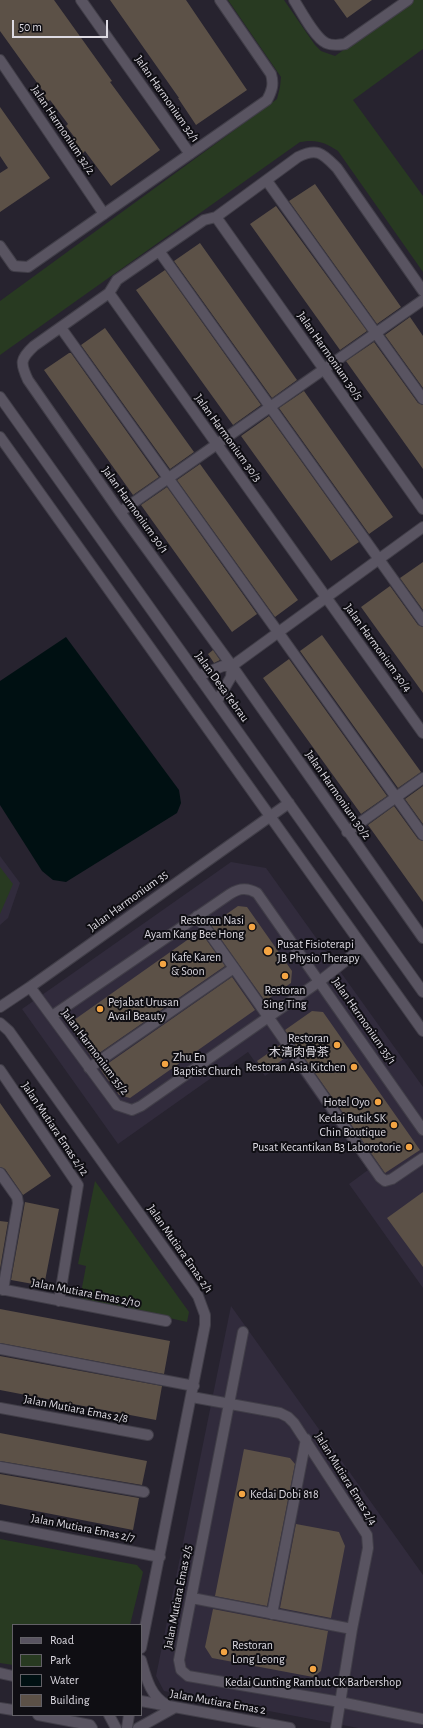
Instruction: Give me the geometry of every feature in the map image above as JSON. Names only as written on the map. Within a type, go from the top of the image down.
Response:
[{"type":"street","name":"Jalan Harmonium 32/1","points":[[81,0],[190,154]]},
{"type":"street","points":[[0,246],[14,266],[28,267],[267,100],[271,93],[273,82],[271,74],[220,0]]},
{"type":"street","points":[[294,0],[320,39],[327,44],[337,45],[345,44],[408,0]]},
{"type":"street","name":"Jalan Harmonium 32/2","points":[[0,60],[104,214]]},
{"type":"street","points":[[423,291],[337,168],[325,156],[316,152],[307,152],[298,157],[216,218],[204,220],[117,280],[109,293],[61,328],[423,835]]},
{"type":"street","points":[[267,181],[423,399]]},
{"type":"street","name":"Jalan Harmonium 30/5","points":[[216,218],[423,509]]},
{"type":"street","points":[[159,251],[423,621]]},
{"type":"street","name":"Jalan Harmonium 30/3","points":[[109,293],[326,598]]},
{"type":"street","points":[[120,512],[423,300]]},
{"type":"street","name":"Jalan Harmonium 30/1","points":[[61,328],[34,346],[23,356],[22,366],[28,380],[120,512],[232,666]]},
{"type":"street","name":"Jalan Desa Tebrau","points":[[0,397],[423,992]]},
{"type":"street","points":[[0,437],[422,1029]]},
{"type":"street","points":[[198,676],[224,666],[232,666],[423,526]]},
{"type":"street","name":"Jalan Harmonium 30/4","points":[[326,598],[423,733]]},
{"type":"street","points":[[217,701],[231,677],[232,666]]},
{"type":"street","name":"Jalan Harmonium 30/2","points":[[232,666],[347,832],[423,938]]},
{"type":"street","points":[[347,832],[423,778]]},
{"type":"street","name":"Jalan Harmonium 35","points":[[0,1007],[289,803]]},
{"type":"street","name":"Jalan Harmonium 35/1","points":[[52,1016],[236,890],[244,888],[251,890],[257,893],[423,1130]]},
{"type":"street","points":[[197,916],[380,1177],[385,1181],[392,1178],[423,1158]]},
{"type":"street","name":"Jalan Harmonium 35/2","points":[[30,987],[117,1105],[132,1110],[140,1106],[320,981],[363,947]]},
{"type":"street","points":[[89,1068],[234,968]]},
{"type":"street","name":"Jalan Mutiara Emas 2/1","points":[[0,1023],[9,1032],[198,1296],[205,1315],[205,1325],[192,1397],[142,1643]]},
{"type":"street","name":"Jalan Mutiara Emas 2/12","points":[[0,1070],[78,1185],[59,1301]]},
{"type":"street","points":[[0,1173],[17,1197],[18,1203],[1,1289]]},
{"type":"street","name":"Jalan Mutiara Emas 2/10","points":[[1,1289],[166,1321]]},
{"type":"street","name":"Jalan Mutiara Emas 2/5","points":[[243,1332],[179,1660],[181,1670],[188,1676],[423,1718]]},
{"type":"street","points":[[0,1349],[194,1386]]},
{"type":"street","name":"Jalan Mutiara Emas 2/4","points":[[192,1397],[284,1414],[292,1419],[365,1531],[368,1539],[368,1548],[352,1630],[336,1728]]},
{"type":"street","name":"Jalan Mutiara Emas 2/8","points":[[0,1408],[148,1436]]},
{"type":"street","points":[[272,1614],[306,1439]]},
{"type":"street","points":[[0,1467],[144,1492]]},
{"type":"street","name":"Jalan Mutiara Emas 2/7","points":[[0,1526],[160,1557]]},
{"type":"street","points":[[192,1598],[352,1630]]},
{"type":"street","points":[[142,1663],[153,1693],[165,1704],[174,1708]]},
{"type":"street","points":[[0,1673],[12,1676]]},
{"type":"street","name":"Jalan Mutiara Emas 2","points":[[142,1701],[290,1728]]},
{"type":"street","points":[[0,1708],[12,1710]]},
{"type":"street","points":[[138,1728],[174,1708]]},
{"type":"street","points":[[43,1716],[90,1725],[92,1728]]},
{"type":"street","points":[[110,1716],[116,1728]]},
{"type":"street","points":[[127,1728],[129,1716]]},
{"type":"shaded area","points":[[0,856],[20,883],[8,918],[0,925]]},
{"type":"shaded area","points":[[231,862],[266,868],[423,1087],[423,1288],[349,1184],[368,1170],[289,1059],[265,1076],[248,1052],[118,1144],[22,1009]]},
{"type":"shaded area","points":[[231,1306],[423,1575],[423,1728],[358,1728],[164,1691],[156,1676]]},
{"type":"green space","points":[[228,0],[284,0],[315,45],[321,51],[335,56],[414,0],[423,0],[423,49],[353,100],[423,196],[423,272],[338,151],[329,145],[320,142],[300,142],[0,355],[0,301],[277,99],[281,77]]},
{"type":"green space","points":[[0,867],[13,884],[0,914]]},
{"type":"green space","points":[[95,1181],[189,1312],[187,1322],[80,1298],[86,1266],[78,1264]]},
{"type":"green space","points":[[0,1539],[137,1565],[143,1572],[130,1624],[12,1624],[12,1665],[0,1663]]},
{"type":"water","points":[[66,637],[179,790],[181,803],[177,813],[66,882],[53,880],[42,871],[0,805],[0,681]]},
{"type":"building","points":[[0,0],[54,0],[112,81],[110,82],[160,150],[111,186],[85,151],[82,154],[72,140],[75,138],[66,126],[68,124],[50,100],[45,104],[38,94],[43,91],[0,31]]},
{"type":"building","points":[[110,0],[186,0],[247,90],[196,125],[179,98]]},
{"type":"building","points":[[334,0],[372,0],[347,18]]},
{"type":"building","points":[[0,107],[50,178],[0,212],[0,173],[8,168],[0,156]]},
{"type":"building","points":[[315,184],[401,307],[377,324],[289,201]]},
{"type":"building","points":[[276,206],[367,331],[340,350],[250,224]]},
{"type":"building","points":[[200,243],[297,380],[272,398],[174,261]]},
{"type":"building","points":[[165,270],[261,405],[233,425],[136,290]]},
{"type":"building","points":[[410,317],[423,336],[423,388],[385,335]]},
{"type":"building","points":[[105,328],[194,452],[170,469],[81,345]]},
{"type":"building","points":[[374,342],[418,403],[423,405],[423,469],[346,361]]},
{"type":"building","points":[[71,353],[159,477],[133,495],[44,370]]},
{"type":"building","points":[[304,391],[393,517],[369,534],[279,408]]},
{"type":"building","points":[[269,416],[359,542],[331,561],[241,436]]},
{"type":"building","points":[[200,464],[298,600],[275,617],[177,480]]},
{"type":"building","points":[[167,487],[257,614],[232,632],[141,505]]},
{"type":"building","points":[[423,562],[423,610],[400,578]]},
{"type":"building","points":[[390,586],[418,625],[423,627],[423,693],[361,607]]},
{"type":"building","points":[[322,635],[421,772],[398,788],[300,651]]},
{"type":"building","points":[[213,650],[220,660],[214,663],[208,654]]},
{"type":"building","points":[[289,659],[387,796],[361,814],[263,678]]},
{"type":"building","points":[[423,786],[423,824],[405,799]]},
{"type":"building","points":[[394,806],[418,839],[423,841],[423,902],[368,825]]},
{"type":"building","points":[[238,906],[247,907],[292,971],[291,983],[265,1001],[211,925]]},
{"type":"building","points":[[200,931],[225,966],[92,1058],[74,1032],[74,1020]]},
{"type":"building","points":[[232,977],[255,1010],[130,1098],[119,1095],[100,1069]]},
{"type":"building","points":[[312,1011],[323,1012],[420,1150],[385,1173],[285,1030]]},
{"type":"building","points":[[280,1045],[288,1056],[265,1072],[257,1061]]},
{"type":"building","points":[[0,1103],[51,1176],[23,1195],[5,1169],[0,1167]]},
{"type":"building","points":[[423,1192],[423,1267],[387,1218]]},
{"type":"building","points":[[25,1202],[59,1209],[44,1286],[11,1280]]},
{"type":"building","points":[[0,1221],[8,1222],[0,1269]]},
{"type":"building","points":[[0,1309],[170,1341],[164,1374],[0,1343]]},
{"type":"building","points":[[0,1356],[162,1386],[156,1420],[0,1390]]},
{"type":"building","points":[[0,1433],[147,1461],[142,1485],[0,1461]]},
{"type":"building","points":[[244,1449],[290,1458],[295,1464],[267,1606],[215,1596]]},
{"type":"building","points":[[0,1474],[139,1498],[133,1530],[0,1504]]},
{"type":"building","points":[[296,1524],[339,1532],[345,1546],[331,1618],[280,1608]]},
{"type":"building","points":[[213,1609],[328,1631],[321,1671],[313,1677],[212,1658],[205,1647]]},
{"type":"place","name":"Restoran Nasi Ayam Kang Bee Hong","points":[[252,927]]},
{"type":"place","name":"Pusat Fisioterapi JB Physio Therapy","points":[[268,951]]},
{"type":"place","name":"Kafe Karen & Soon","points":[[163,964]]},
{"type":"place","name":"Restoran Sing Ting","points":[[285,976]]},
{"type":"place","name":"Pejabat Urusan Avail Beauty","points":[[100,1009]]},
{"type":"place","name":"Restoran 木清肉骨茶","points":[[337,1045]]},
{"type":"place","name":"Zhu En Baptist Church","points":[[165,1064]]},
{"type":"place","name":"Restoran Asia Kitchen","points":[[354,1067]]},
{"type":"place","name":"Hotel Oyo","points":[[378,1102]]},
{"type":"place","name":"Kedai Butik SK Chin Boutique","points":[[394,1125]]},
{"type":"place","name":"Pusat Kecantikan B3 Laborotorie","points":[[409,1147]]},
{"type":"place","name":"Kedai Dobi 818","points":[[242,1494]]},
{"type":"place","name":"Restoran Long Leong","points":[[224,1652]]},
{"type":"place","name":"Kedai Gunting Rambut CK Barbershop","points":[[313,1669]]}]
